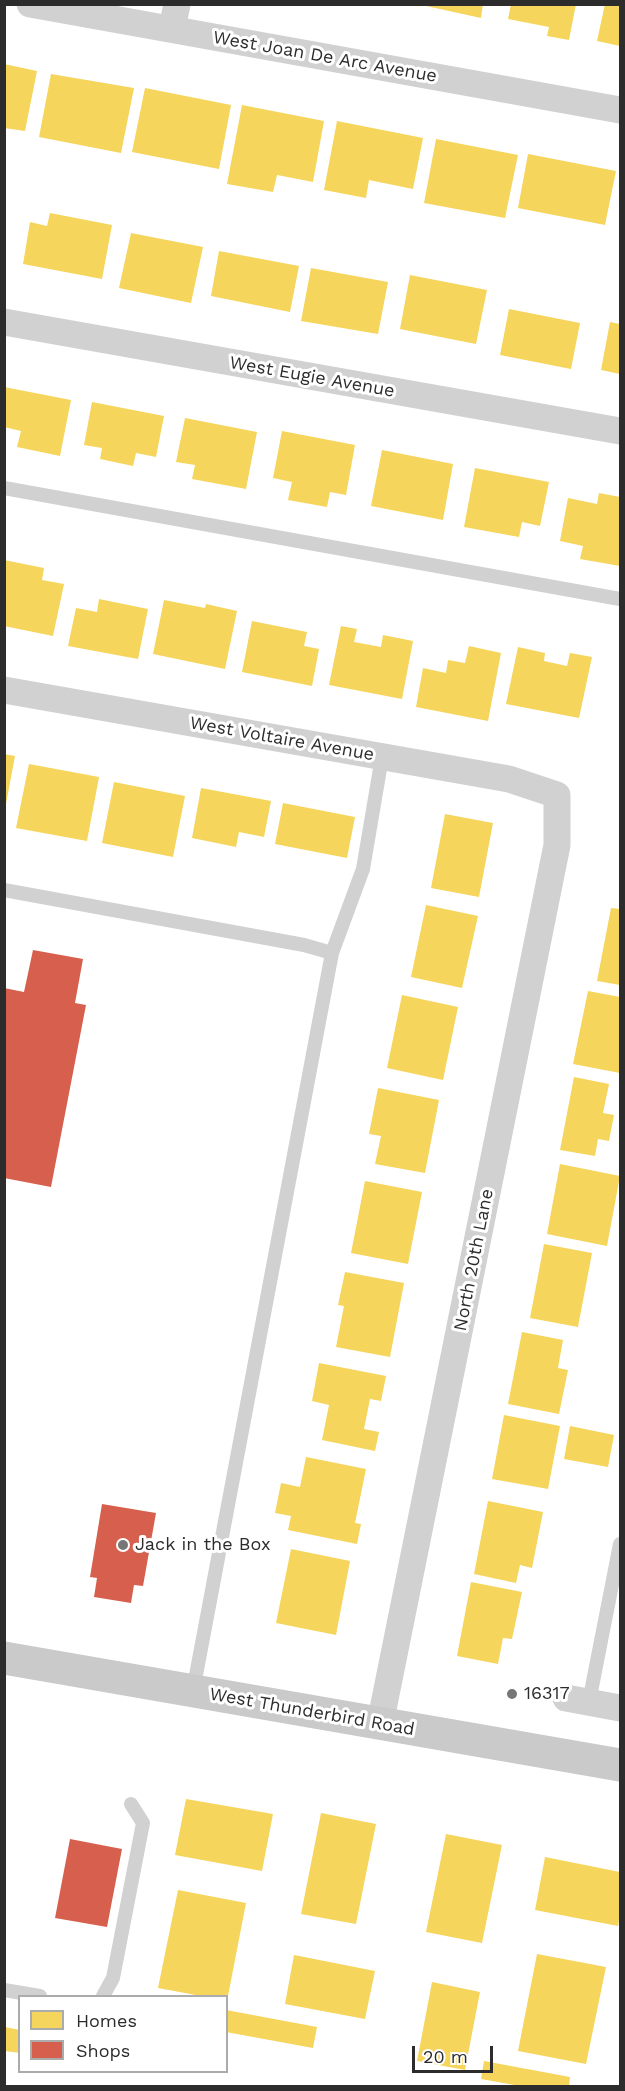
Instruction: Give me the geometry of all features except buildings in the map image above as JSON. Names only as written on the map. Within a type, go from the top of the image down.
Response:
[{"type":"main road","name":"West Thunderbird Road","points":[[4,1659],[621,1765]]},
{"type":"street","name":"West Joan De Arc Avenue","points":[[30,4],[175,17],[621,110]]},
{"type":"street","name":"West Eugie Avenue","points":[[4,322],[621,431]]},
{"type":"street","name":"West Voltaire Avenue","points":[[4,690],[509,779],[557,795]]},
{"type":"street","name":"North 20th Lane","points":[[380,1724],[557,845],[557,795]]},
{"type":"street","points":[[577,1700],[621,1708]]},
{"type":"lane","points":[[4,488],[621,600]]},
{"type":"lane","points":[[193,1691],[332,953],[363,869],[382,756]]},
{"type":"lane","points":[[4,890],[304,945],[332,953]]},
{"type":"lane","points":[[577,1700],[621,1544]]},
{"type":"lane","points":[[104,1995],[113,1978],[142,1823],[131,1804]]},
{"type":"lane","points":[[4,1990],[34,1995]]},
{"type":"place","name":"Jack in the Box","points":[[123,1545]]},
{"type":"place","name":"16317","points":[[512,1694]]}]
